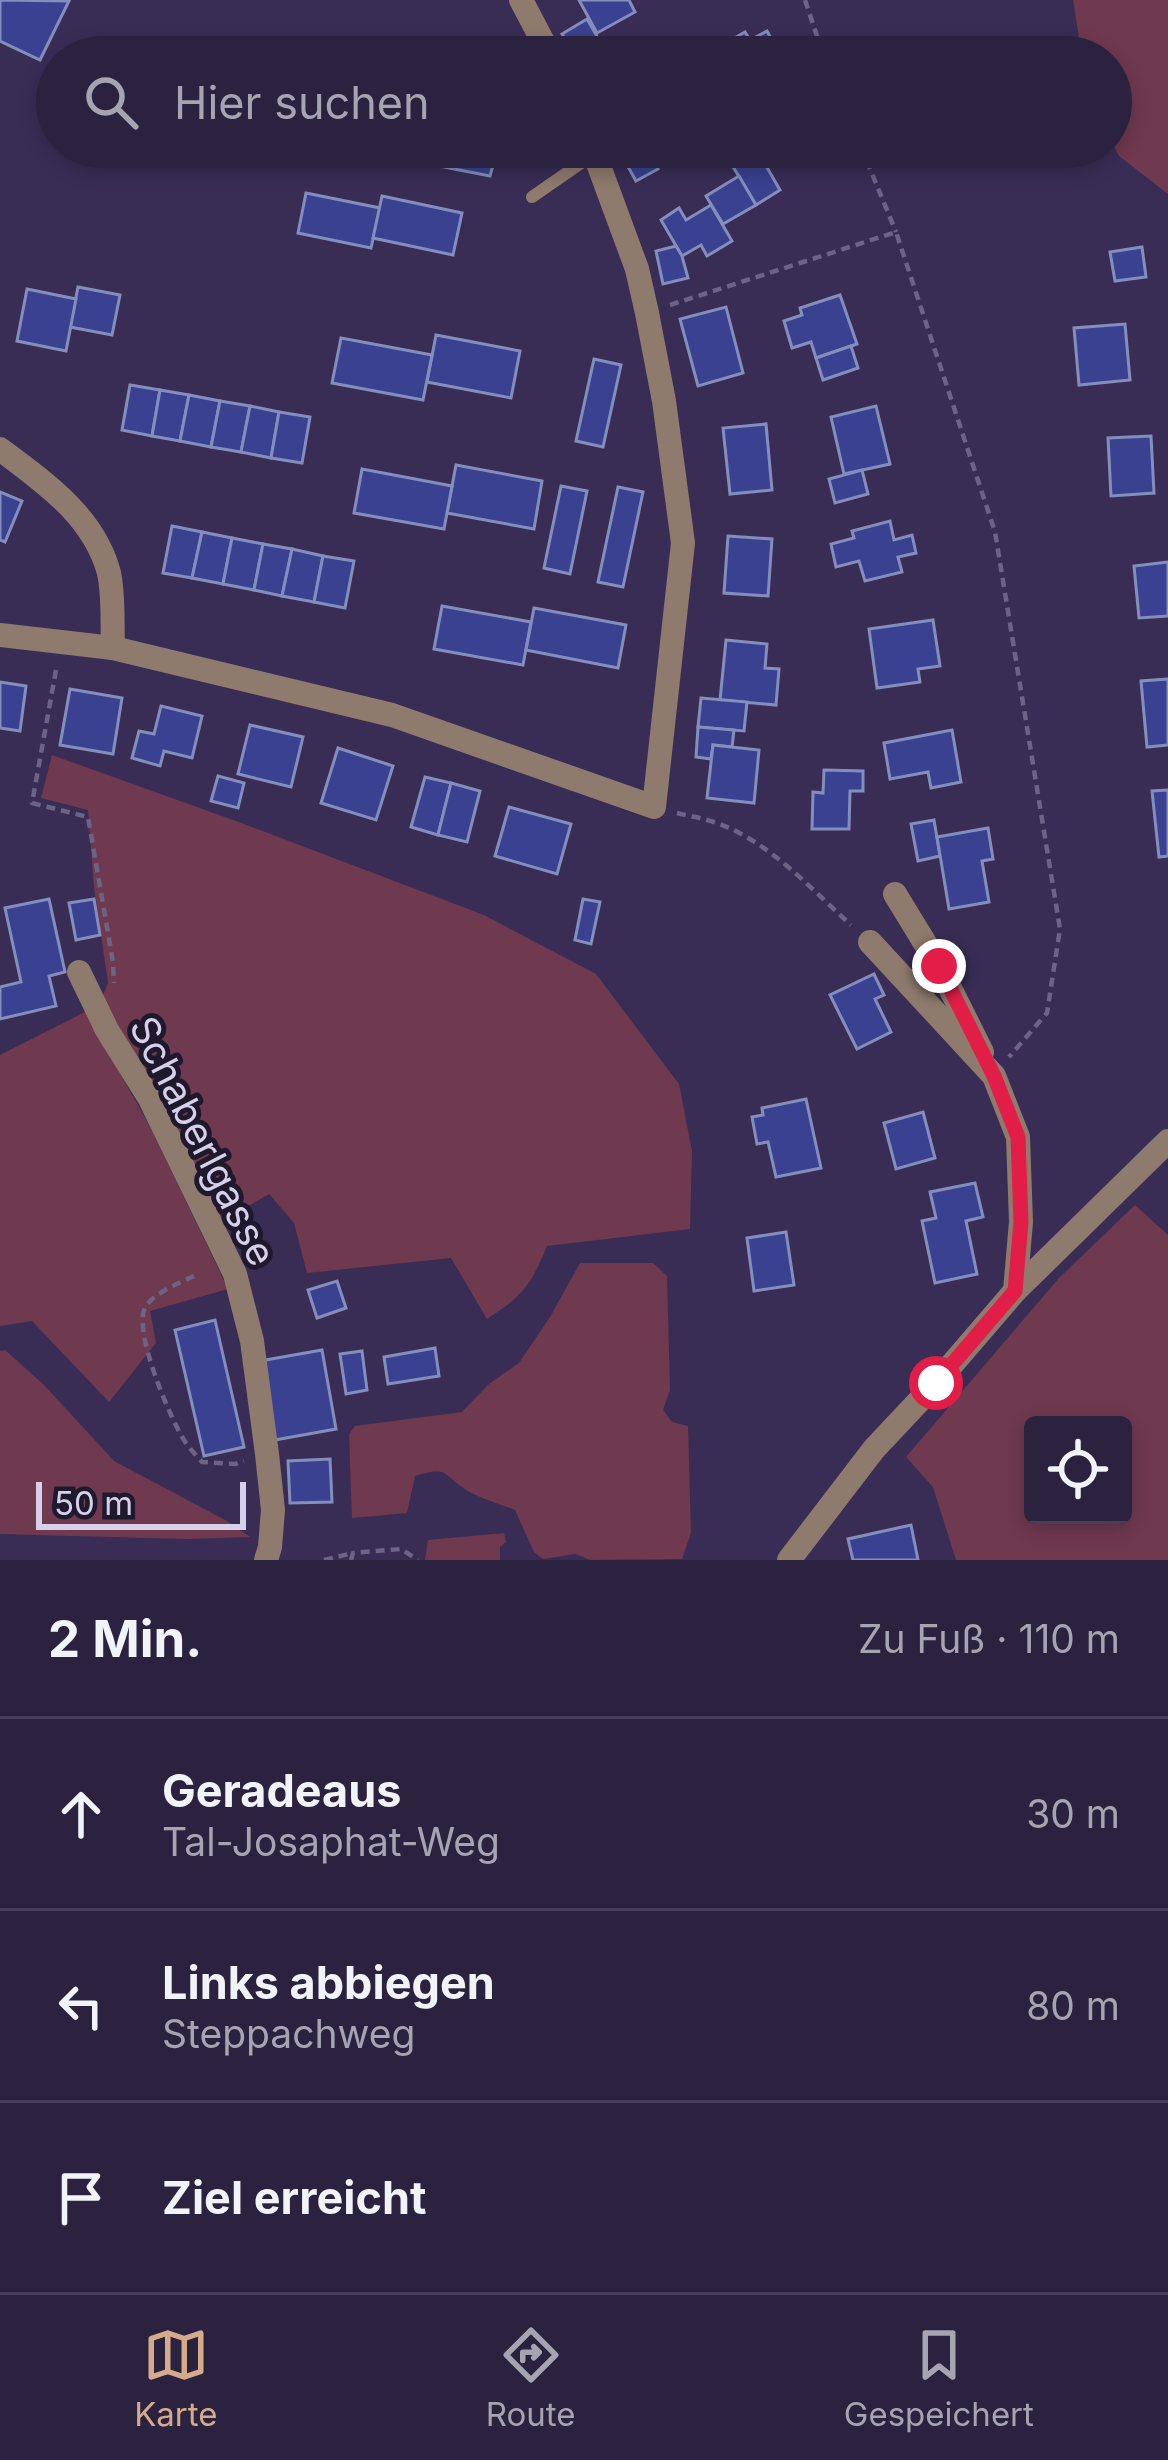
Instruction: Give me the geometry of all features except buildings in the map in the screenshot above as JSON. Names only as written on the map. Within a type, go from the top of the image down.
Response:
[{"type":"street","points":[[520,0],[542,36]]},
{"type":"street","points":[[0,635],[113,647],[392,715],[654,807],[683,544],[647,313],[637,269],[600,168]]},
{"type":"street","points":[[0,449],[78,514],[98,546],[109,575],[113,647]]},
{"type":"street","points":[[895,894],[939,966],[994,1076],[1018,1137],[1021,1222],[1015,1291]]},
{"type":"street","points":[[869,942],[994,1076]]},
{"type":"street","name":"Schaberlgasse","points":[[79,972],[106,1030],[150,1099],[235,1274],[252,1341],[267,1454],[272,1510],[266,1560]]},
{"type":"street","points":[[789,1560],[874,1449],[1015,1291],[1168,1141]]},
{"type":"lane","points":[[532,197],[570,168]]},
{"type":"path","points":[[805,0],[817,36]]},
{"type":"path","points":[[870,168],[896,232],[994,532],[1060,928],[1047,1013],[994,1076]]},
{"type":"path","points":[[647,313],[896,232]]},
{"type":"path","name":"Schaberlgasse","points":[[61,642],[32,803],[88,817],[114,970]]},
{"type":"path","points":[[654,807],[717,823],[747,837],[869,942]]},
{"type":"path","points":[[194,1276],[143,1309],[141,1321],[155,1375],[184,1441],[202,1462],[236,1464],[267,1454]]},
{"type":"path","points":[[324,1560],[401,1549],[418,1560]]},
{"type":"shaded area","points":[[1073,0],[1168,0],[1168,194],[1132,166],[1132,36],[1079,36]]},
{"type":"shaded area","points":[[52,755],[484,915],[596,974],[679,1084],[692,1151],[690,1229],[547,1246],[524,1288],[487,1319],[451,1258],[307,1273],[294,1223],[269,1194],[218,1224],[100,1002],[108,983],[88,810],[41,798]]},
{"type":"shaded area","points":[[85,1012],[151,1128],[228,1289],[150,1311],[156,1343],[109,1402],[32,1321],[0,1326],[0,1055]]},
{"type":"shaded area","points":[[1135,1205],[1168,1235],[1168,1560],[956,1560],[933,1487],[906,1457],[1059,1278]]},
{"type":"shaded area","points":[[580,1263],[653,1263],[667,1276],[670,1390],[663,1410],[672,1422],[688,1426],[691,1533],[682,1559],[590,1560],[576,1554],[543,1559],[534,1552],[515,1510],[473,1494],[441,1472],[415,1476],[407,1513],[352,1518],[349,1434],[355,1426],[462,1412],[489,1384],[519,1363]]},
{"type":"shaded area","points":[[5,1350],[114,1461],[250,1537],[0,1534],[0,1351]]},
{"type":"shaded area","points":[[504,1533],[500,1560],[425,1560],[428,1540]]},
{"type":"route","points":[[936,1383],[1015,1291],[1021,1222],[1018,1137],[994,1076],[939,966]]}]
